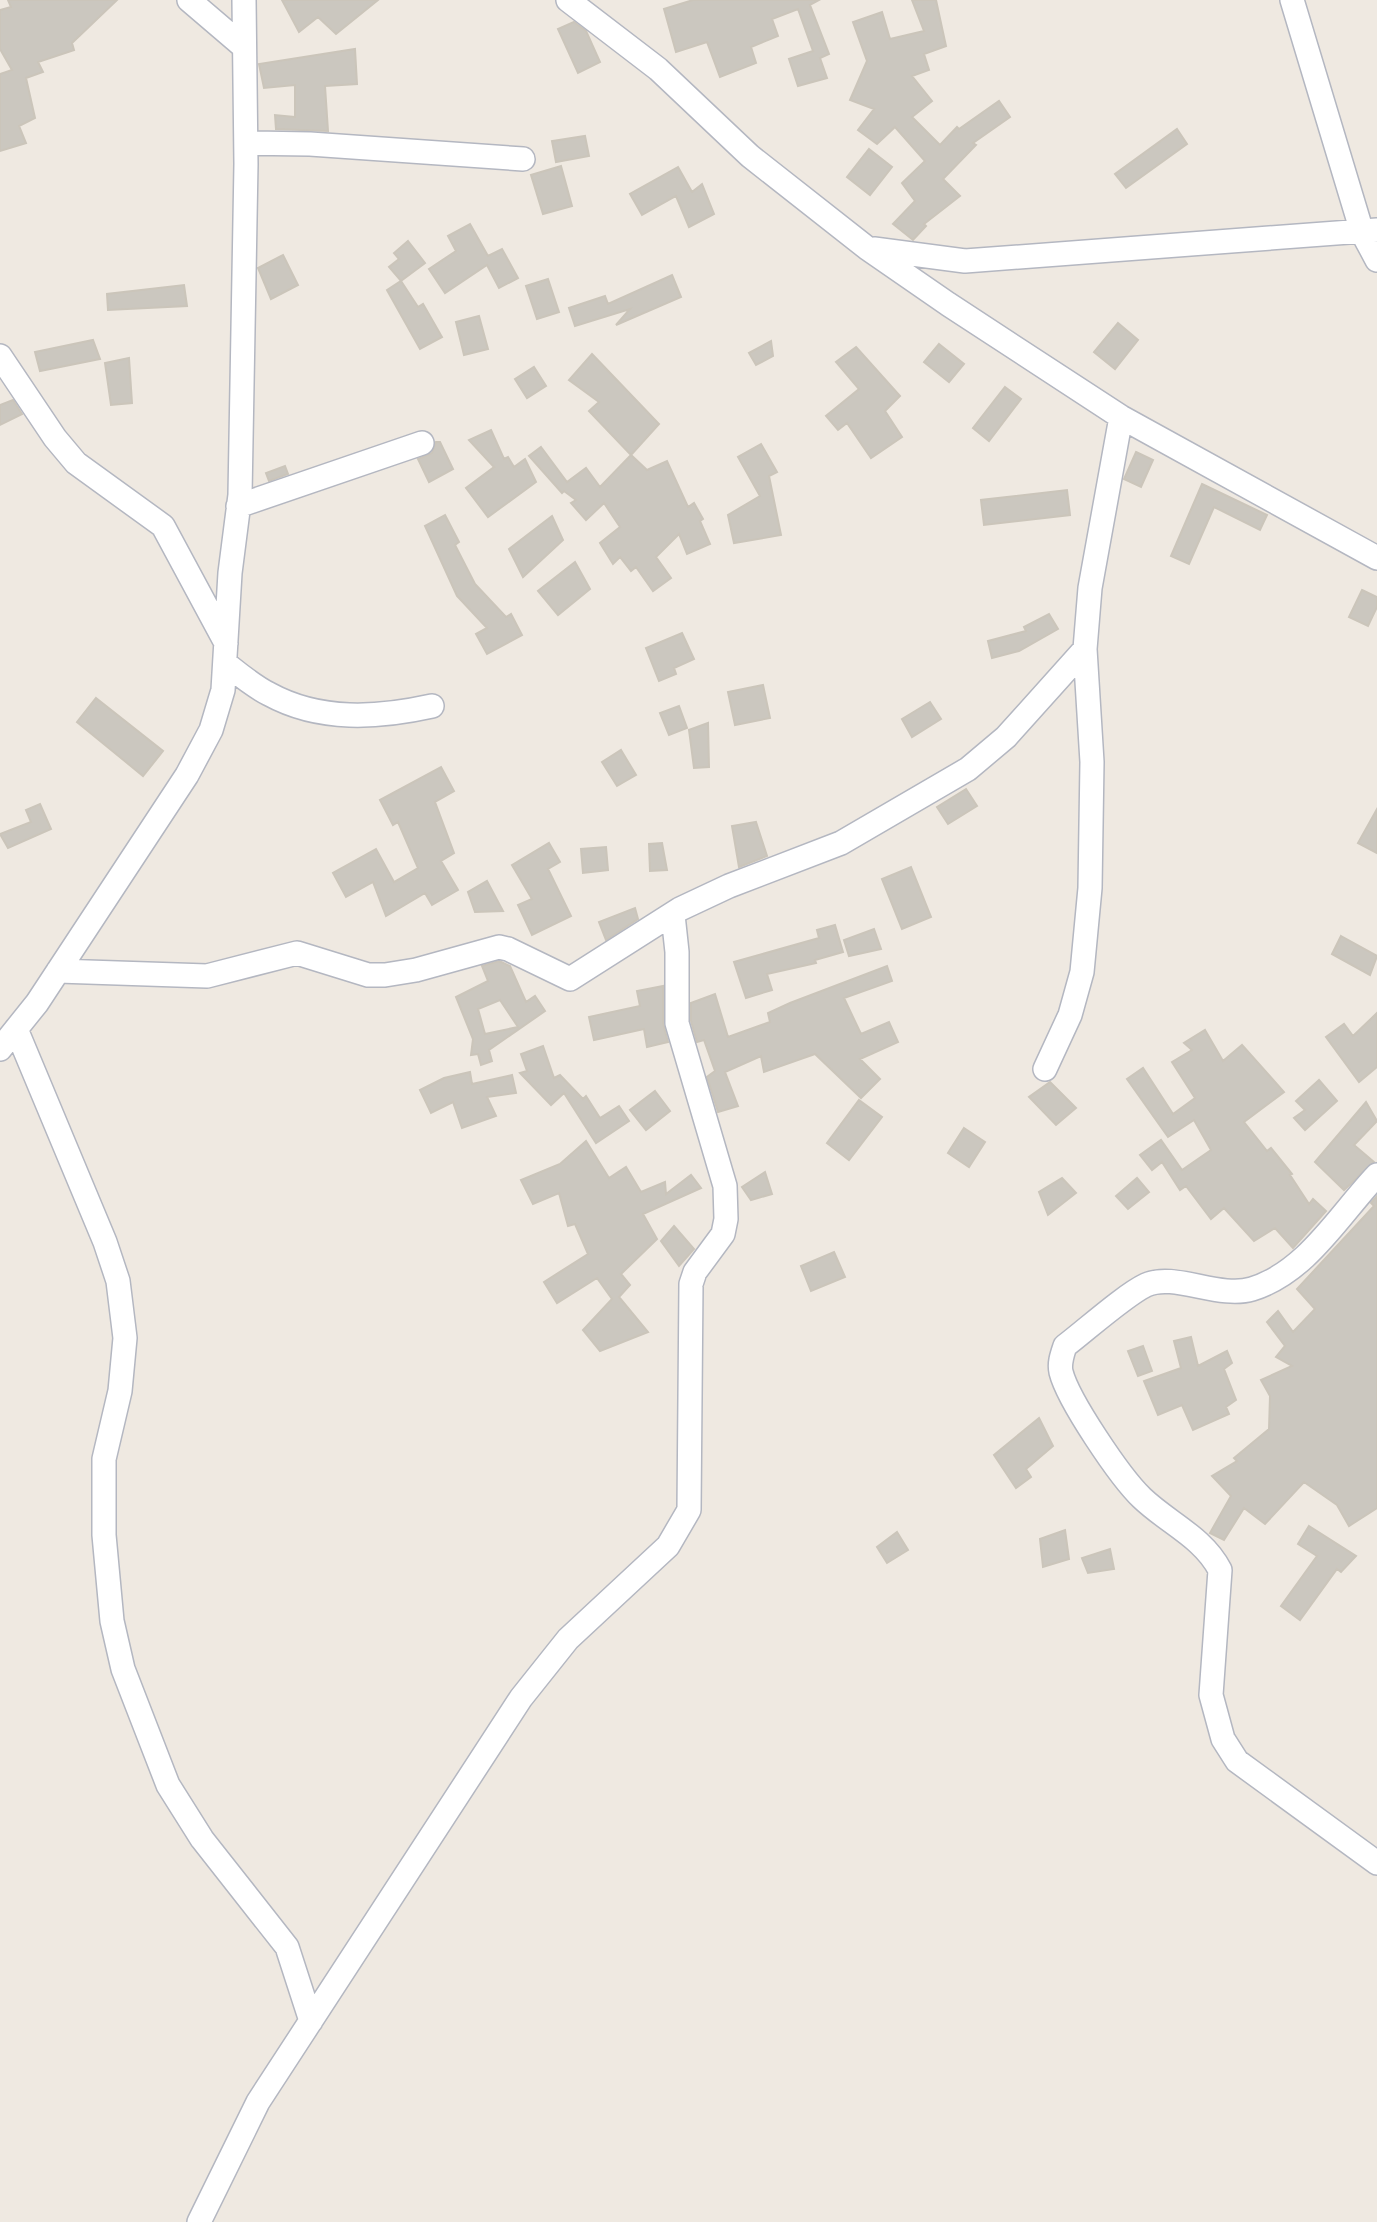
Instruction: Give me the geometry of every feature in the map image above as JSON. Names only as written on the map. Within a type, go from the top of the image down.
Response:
[{"type":"street","points":[[189,0],[244,47]]},
{"type":"street","points":[[0,1049],[58,971],[180,787],[211,730],[223,690],[238,506],[246,143],[244,0]]},
{"type":"street","points":[[568,0],[658,69],[750,156],[867,248],[1121,417],[1377,558]]},
{"type":"street","points":[[1292,0],[1370,231],[1377,260]]},
{"type":"street","points":[[246,143],[310,144],[523,159]]},
{"type":"street","points":[[867,248],[965,261],[1370,231]]},
{"type":"street","points":[[0,356],[55,438],[76,463],[163,526],[225,653],[269,695],[331,714],[373,717],[432,706]]},
{"type":"street","points":[[1045,1069],[1079,991],[1090,888],[1092,762],[1085,649],[1090,588],[1121,417]]},
{"type":"street","points":[[238,506],[422,443]]},
{"type":"street","points":[[58,971],[207,976],[297,953],[323,958],[361,973],[385,975],[416,971],[499,947],[570,979],[673,915],[729,886],[841,843],[968,769],[1006,737],[1085,649]]},
{"type":"street","points":[[199,2222],[258,2102],[547,1663],[568,1639],[668,1546],[689,1510],[691,1283],[695,1272],[723,1234],[726,1219],[725,1186],[677,1023],[677,952],[673,915]]},
{"type":"street","points":[[16,1029],[105,1242],[118,1281],[125,1338],[120,1391],[104,1459],[104,1535],[112,1621],[124,1669],[167,1785],[202,1839],[287,1947],[311,2021]]},
{"type":"street","points":[[1377,1175],[1308,1255],[1279,1277],[1251,1289],[1228,1292],[1175,1283],[1148,1284],[1065,1346],[1060,1358],[1061,1373],[1097,1441],[1141,1497],[1211,1553],[1220,1570],[1210,1695],[1223,1739],[1237,1761],[1377,1863]]},
{"type":"building","points":[[8,0],[117,0],[72,43],[74,50],[38,62],[43,72],[26,78],[35,118],[19,126],[26,143],[0,151],[0,74],[12,70],[0,49],[0,10],[11,7]]},
{"type":"building","points":[[282,0],[378,0],[336,34],[318,17],[299,32]]},
{"type":"building","points":[[693,0],[819,0],[810,5],[829,54],[820,58],[827,78],[798,86],[789,59],[813,51],[798,9],[772,19],[778,36],[751,47],[756,63],[720,77],[707,42],[676,52],[664,9]]},
{"type":"building","points":[[912,0],[936,0],[946,46],[924,54],[929,70],[912,76],[932,101],[912,117],[940,145],[957,127],[959,129],[999,101],[1010,117],[973,143],[976,145],[943,179],[960,196],[924,224],[926,226],[913,240],[893,224],[915,201],[902,183],[925,161],[895,127],[877,144],[858,130],[874,109],[850,100],[867,61],[853,22],[882,12],[890,39],[924,31]]},
{"type":"building","points":[[574,22],[586,31],[600,62],[578,73],[558,29]]},
{"type":"building","points":[[355,49],[357,84],[325,86],[328,131],[276,129],[275,115],[295,117],[295,85],[264,88],[259,64]]},
{"type":"building","points":[[1177,129],[1187,144],[1126,188],[1115,174]]},
{"type":"building","points":[[585,136],[589,156],[556,162],[552,141]]},
{"type":"building","points":[[869,149],[892,167],[870,195],[847,177]]},
{"type":"building","points":[[561,166],[572,206],[543,214],[531,175]]},
{"type":"building","points":[[678,167],[692,192],[702,184],[714,214],[689,227],[676,196],[642,215],[630,194]]},
{"type":"building","points":[[470,224],[488,256],[502,249],[518,278],[499,288],[487,265],[445,293],[429,269],[456,251],[448,236]]},
{"type":"building","points":[[408,241],[425,263],[401,281],[389,267],[399,259],[394,253]]},
{"type":"building","points":[[283,255],[298,285],[271,299],[258,268]]},
{"type":"building","points":[[672,275],[681,297],[616,325],[630,309],[575,326],[569,308],[605,296],[608,304]]},
{"type":"building","points":[[548,279],[559,312],[537,319],[526,286]]},
{"type":"building","points":[[401,281],[418,307],[423,304],[442,337],[420,349],[387,290]]},
{"type":"building","points":[[184,285],[187,306],[108,310],[107,294]]},
{"type":"building","points":[[479,316],[488,349],[464,355],[456,322]]},
{"type":"building","points":[[1118,323],[1138,340],[1115,369],[1094,352]]},
{"type":"building","points":[[93,340],[100,359],[40,371],[35,352]]},
{"type":"building","points":[[771,341],[773,356],[756,365],[749,353]]},
{"type":"building","points":[[939,344],[964,364],[949,382],[924,362]]},
{"type":"building","points":[[856,347],[900,396],[885,411],[902,437],[871,458],[847,423],[838,430],[826,416],[859,389],[836,362]]},
{"type":"building","points":[[592,354],[659,424],[631,455],[589,411],[599,402],[569,380]]},
{"type":"building","points":[[129,358],[132,403],[111,405],[105,363]]},
{"type":"building","points":[[534,367],[546,386],[527,398],[515,379]]},
{"type":"building","points":[[1005,387],[1021,399],[989,441],[973,428]]},
{"type":"building","points":[[13,400],[22,414],[0,425],[0,405]]},
{"type":"building","points":[[491,430],[504,459],[508,457],[514,467],[525,459],[536,482],[488,517],[466,488],[494,467],[469,440]]},
{"type":"building","points":[[436,442],[440,442],[453,469],[429,482],[418,459],[432,453]]},
{"type":"building","points":[[761,444],[777,472],[769,476],[781,535],[734,543],[728,515],[760,496],[738,457]]},
{"type":"building","points":[[541,447],[567,482],[586,468],[600,487],[631,455],[647,470],[667,461],[688,507],[694,503],[703,519],[700,521],[710,544],[687,554],[679,534],[656,557],[671,578],[653,591],[636,567],[631,571],[620,557],[613,564],[600,543],[620,527],[604,503],[586,520],[571,503],[576,500],[564,491],[562,493],[529,456]]},
{"type":"building","points":[[1136,452],[1153,460],[1141,487],[1124,479]]},
{"type":"building","points":[[285,466],[288,474],[269,481],[266,473]]},
{"type":"building","points":[[1202,484],[1267,515],[1260,530],[1214,507],[1189,564],[1171,556]]},
{"type":"building","points":[[1067,490],[1070,515],[984,525],[981,500]]},
{"type":"building","points":[[445,515],[459,542],[455,545],[475,584],[506,617],[511,614],[522,635],[487,654],[476,634],[487,628],[457,596],[425,526]]},
{"type":"building","points":[[552,516],[563,540],[523,577],[509,549]]},
{"type":"building","points":[[575,562],[590,589],[558,615],[538,591]]},
{"type":"building","points":[[1362,590],[1377,597],[1377,607],[1368,626],[1349,617]]},
{"type":"building","points":[[1049,614],[1058,629],[1019,651],[992,658],[988,641],[1026,631],[1024,627]]},
{"type":"building","points":[[682,633],[694,659],[674,668],[676,674],[659,681],[646,648]]},
{"type":"building","points":[[763,685],[770,718],[735,725],[728,692]]},
{"type":"building","points":[[96,698],[163,751],[143,776],[77,722]]},
{"type":"building","points":[[930,702],[941,719],[912,737],[902,719]]},
{"type":"building","points":[[679,706],[687,728],[669,735],[660,713]]},
{"type":"building","points":[[708,723],[709,767],[694,768],[689,730]]},
{"type":"building","points":[[621,750],[636,775],[617,786],[602,762]]},
{"type":"building","points":[[441,767],[454,791],[435,802],[454,853],[441,861],[458,890],[432,905],[425,893],[386,916],[373,882],[346,897],[333,873],[376,849],[394,882],[418,868],[398,822],[393,825],[380,800]]},
{"type":"building","points":[[966,789],[977,806],[948,824],[937,807]]},
{"type":"building","points":[[40,804],[51,829],[8,848],[0,834],[31,822],[26,810]]},
{"type":"building","points":[[1377,809],[1377,853],[1358,843]]},
{"type":"building","points":[[756,822],[767,856],[739,867],[732,826]]},
{"type":"building","points":[[549,843],[560,862],[548,869],[571,916],[532,935],[518,905],[532,899],[512,865]]},
{"type":"building","points":[[662,843],[667,870],[650,871],[649,844]]},
{"type":"building","points":[[606,847],[608,870],[583,873],[581,849]]},
{"type":"building","points":[[911,867],[931,917],[902,929],[882,879]]},
{"type":"building","points":[[487,881],[503,911],[475,912],[468,892]]},
{"type":"building","points":[[635,908],[638,919],[606,940],[599,922]]},
{"type":"building","points":[[835,925],[843,952],[815,960],[816,963],[767,974],[772,990],[746,998],[734,962],[819,938],[817,930]]},
{"type":"building","points":[[874,929],[881,949],[849,956],[844,940]]},
{"type":"building","points":[[1341,936],[1377,956],[1370,975],[1332,954]]},
{"type":"building","points":[[499,961],[510,966],[526,1002],[535,996],[545,1011],[489,1050],[492,1061],[481,1065],[478,1054],[471,1055],[473,1039],[456,997],[488,981],[482,966]],"holes":[[[500,1000],[518,1027],[485,1034],[478,1009]]]},
{"type":"building","points":[[887,966],[892,981],[844,998],[861,1034],[889,1022],[898,1042],[860,1059],[880,1079],[861,1098],[815,1054],[764,1072],[761,1056],[725,1072],[738,1106],[718,1112],[707,1077],[715,1071],[704,1040],[697,1042],[691,1021],[691,1003],[715,994],[728,1037],[770,1022],[768,1013],[790,1003]]},
{"type":"building","points":[[663,986],[663,1023],[668,1042],[647,1047],[644,1029],[594,1040],[589,1017],[640,1006],[637,991]]},
{"type":"building","points":[[1377,1013],[1377,1067],[1359,1082],[1326,1037],[1344,1024],[1353,1036]]},
{"type":"building","points":[[1205,1030],[1223,1061],[1242,1045],[1284,1092],[1244,1122],[1267,1151],[1271,1148],[1292,1174],[1290,1175],[1309,1204],[1313,1199],[1326,1211],[1293,1248],[1275,1228],[1254,1241],[1224,1208],[1211,1219],[1186,1186],[1180,1190],[1162,1162],[1152,1170],[1140,1155],[1161,1140],[1182,1170],[1211,1150],[1194,1120],[1168,1137],[1127,1079],[1143,1068],[1173,1114],[1195,1098],[1172,1062],[1192,1050],[1184,1043]]},
{"type":"building","points":[[543,1046],[554,1078],[560,1075],[583,1099],[586,1096],[600,1118],[619,1106],[629,1121],[596,1143],[564,1093],[551,1105],[520,1073],[527,1071],[521,1054]]},
{"type":"building","points":[[470,1072],[472,1084],[512,1075],[516,1093],[487,1097],[496,1116],[462,1128],[453,1102],[431,1113],[420,1090],[444,1078]]},
{"type":"building","points":[[1319,1080],[1337,1101],[1305,1130],[1294,1118],[1305,1110],[1296,1101]]},
{"type":"building","points":[[1050,1082],[1076,1108],[1056,1125],[1029,1097]]},
{"type":"building","points":[[655,1091],[670,1111],[646,1130],[630,1110]]},
{"type":"building","points":[[859,1100],[882,1117],[849,1160],[827,1143]]},
{"type":"building","points":[[1366,1102],[1377,1121],[1354,1145],[1374,1162],[1344,1190],[1315,1162]]},
{"type":"building","points":[[964,1128],[985,1142],[969,1167],[948,1153]]},
{"type":"building","points":[[586,1141],[609,1178],[626,1167],[641,1192],[665,1182],[666,1194],[691,1175],[701,1188],[643,1214],[657,1239],[621,1274],[630,1285],[619,1297],[648,1332],[600,1351],[583,1330],[612,1299],[597,1278],[557,1303],[544,1282],[588,1254],[575,1224],[568,1226],[559,1193],[533,1204],[521,1180],[560,1164]]},
{"type":"building","points":[[765,1172],[772,1194],[751,1200],[742,1187]]},
{"type":"building","points":[[1062,1178],[1076,1193],[1048,1215],[1039,1192]]},
{"type":"building","points":[[1137,1178],[1149,1192],[1128,1209],[1116,1196]]},
{"type":"building","points":[[1377,1196],[1377,1508],[1349,1526],[1337,1505],[1304,1482],[1265,1524],[1244,1508],[1224,1540],[1210,1533],[1231,1496],[1212,1476],[1237,1461],[1234,1458],[1269,1429],[1270,1396],[1261,1380],[1292,1366],[1276,1357],[1285,1346],[1267,1322],[1278,1311],[1293,1332],[1315,1309],[1297,1289],[1374,1206],[1371,1203]]},
{"type":"building","points":[[674,1226],[694,1249],[679,1266],[661,1241]]},
{"type":"building","points":[[834,1252],[845,1277],[811,1291],[801,1266]]},
{"type":"building","points":[[1191,1337],[1198,1366],[1227,1351],[1232,1363],[1224,1369],[1236,1400],[1226,1407],[1229,1414],[1193,1430],[1182,1405],[1158,1415],[1144,1381],[1181,1368],[1174,1341]]},
{"type":"building","points":[[1143,1346],[1152,1371],[1138,1376],[1128,1351]]},
{"type":"building","points":[[1039,1418],[1053,1446],[1026,1469],[1031,1477],[1016,1488],[994,1455]]},
{"type":"building","points":[[1309,1526],[1356,1556],[1341,1572],[1337,1569],[1300,1620],[1281,1606],[1317,1556],[1298,1544]]},
{"type":"building","points":[[1065,1530],[1069,1559],[1043,1567],[1040,1539]]},
{"type":"building","points":[[897,1532],[908,1550],[887,1563],[877,1547]]},
{"type":"building","points":[[1110,1549],[1114,1569],[1088,1573],[1082,1558]]}]
